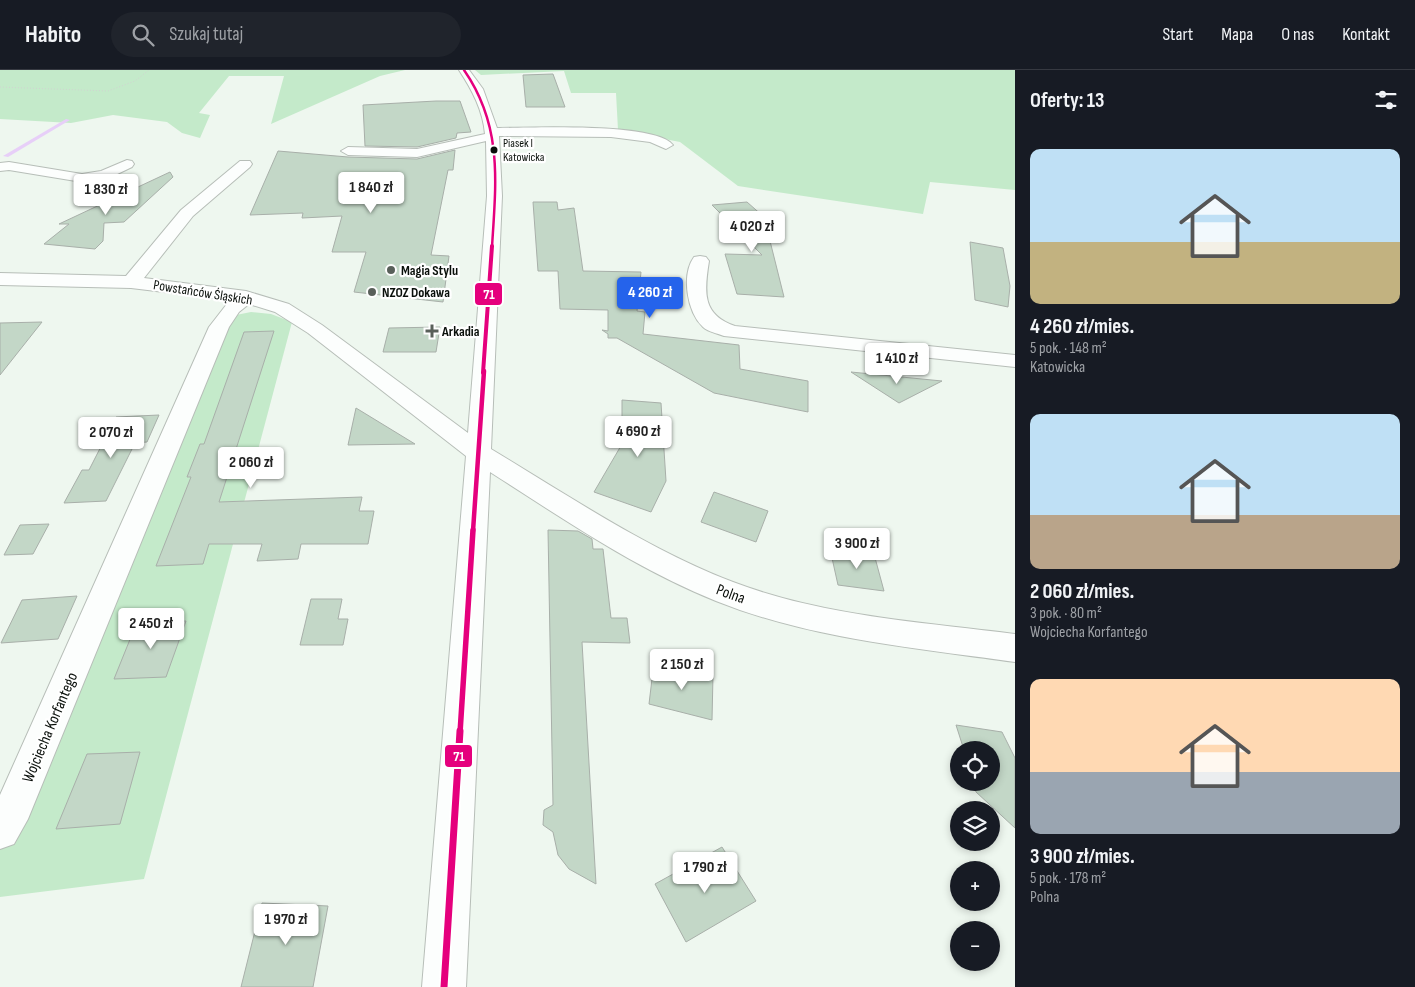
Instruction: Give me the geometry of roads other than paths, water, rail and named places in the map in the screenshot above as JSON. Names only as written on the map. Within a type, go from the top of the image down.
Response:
[{"type":"street","points":[[444,987],[492,240],[493,134],[482,95],[464,70]]},
{"type":"street","points":[[348,151],[417,153],[493,134],[586,132],[655,138],[666,145]]},
{"type":"street","points":[[0,167],[9,166],[82,178],[104,175],[127,164]]},
{"type":"street","points":[[131,282],[187,213],[245,164]]},
{"type":"street","points":[[700,261],[696,279],[700,306],[710,323],[731,332],[1015,361]]},
{"type":"street","points":[[0,296],[7,280]]},
{"type":"street","name":"Powstańców Śląskich","points":[[7,280],[131,282],[246,297],[282,308],[296,315],[477,452]]},
{"type":"street","name":"Wojciecha Korfantego","points":[[0,830],[15,806],[219,327],[232,308],[246,297]]},
{"type":"street","name":"Polna","points":[[477,452],[574,513],[665,564],[726,592],[800,615],[881,630],[1015,648]]},
{"type":"waterway","points":[[6,156],[68,120]]},
{"type":"place","name":"Piasek I Katowicka","points":[[494,150]]},
{"type":"place","name":"Magia Stylu","points":[[391,270]]},
{"type":"place","name":"NZOZ Dokawa","points":[[372,292]]},
{"type":"place","name":"Arkadia","points":[[432,331]]}]
